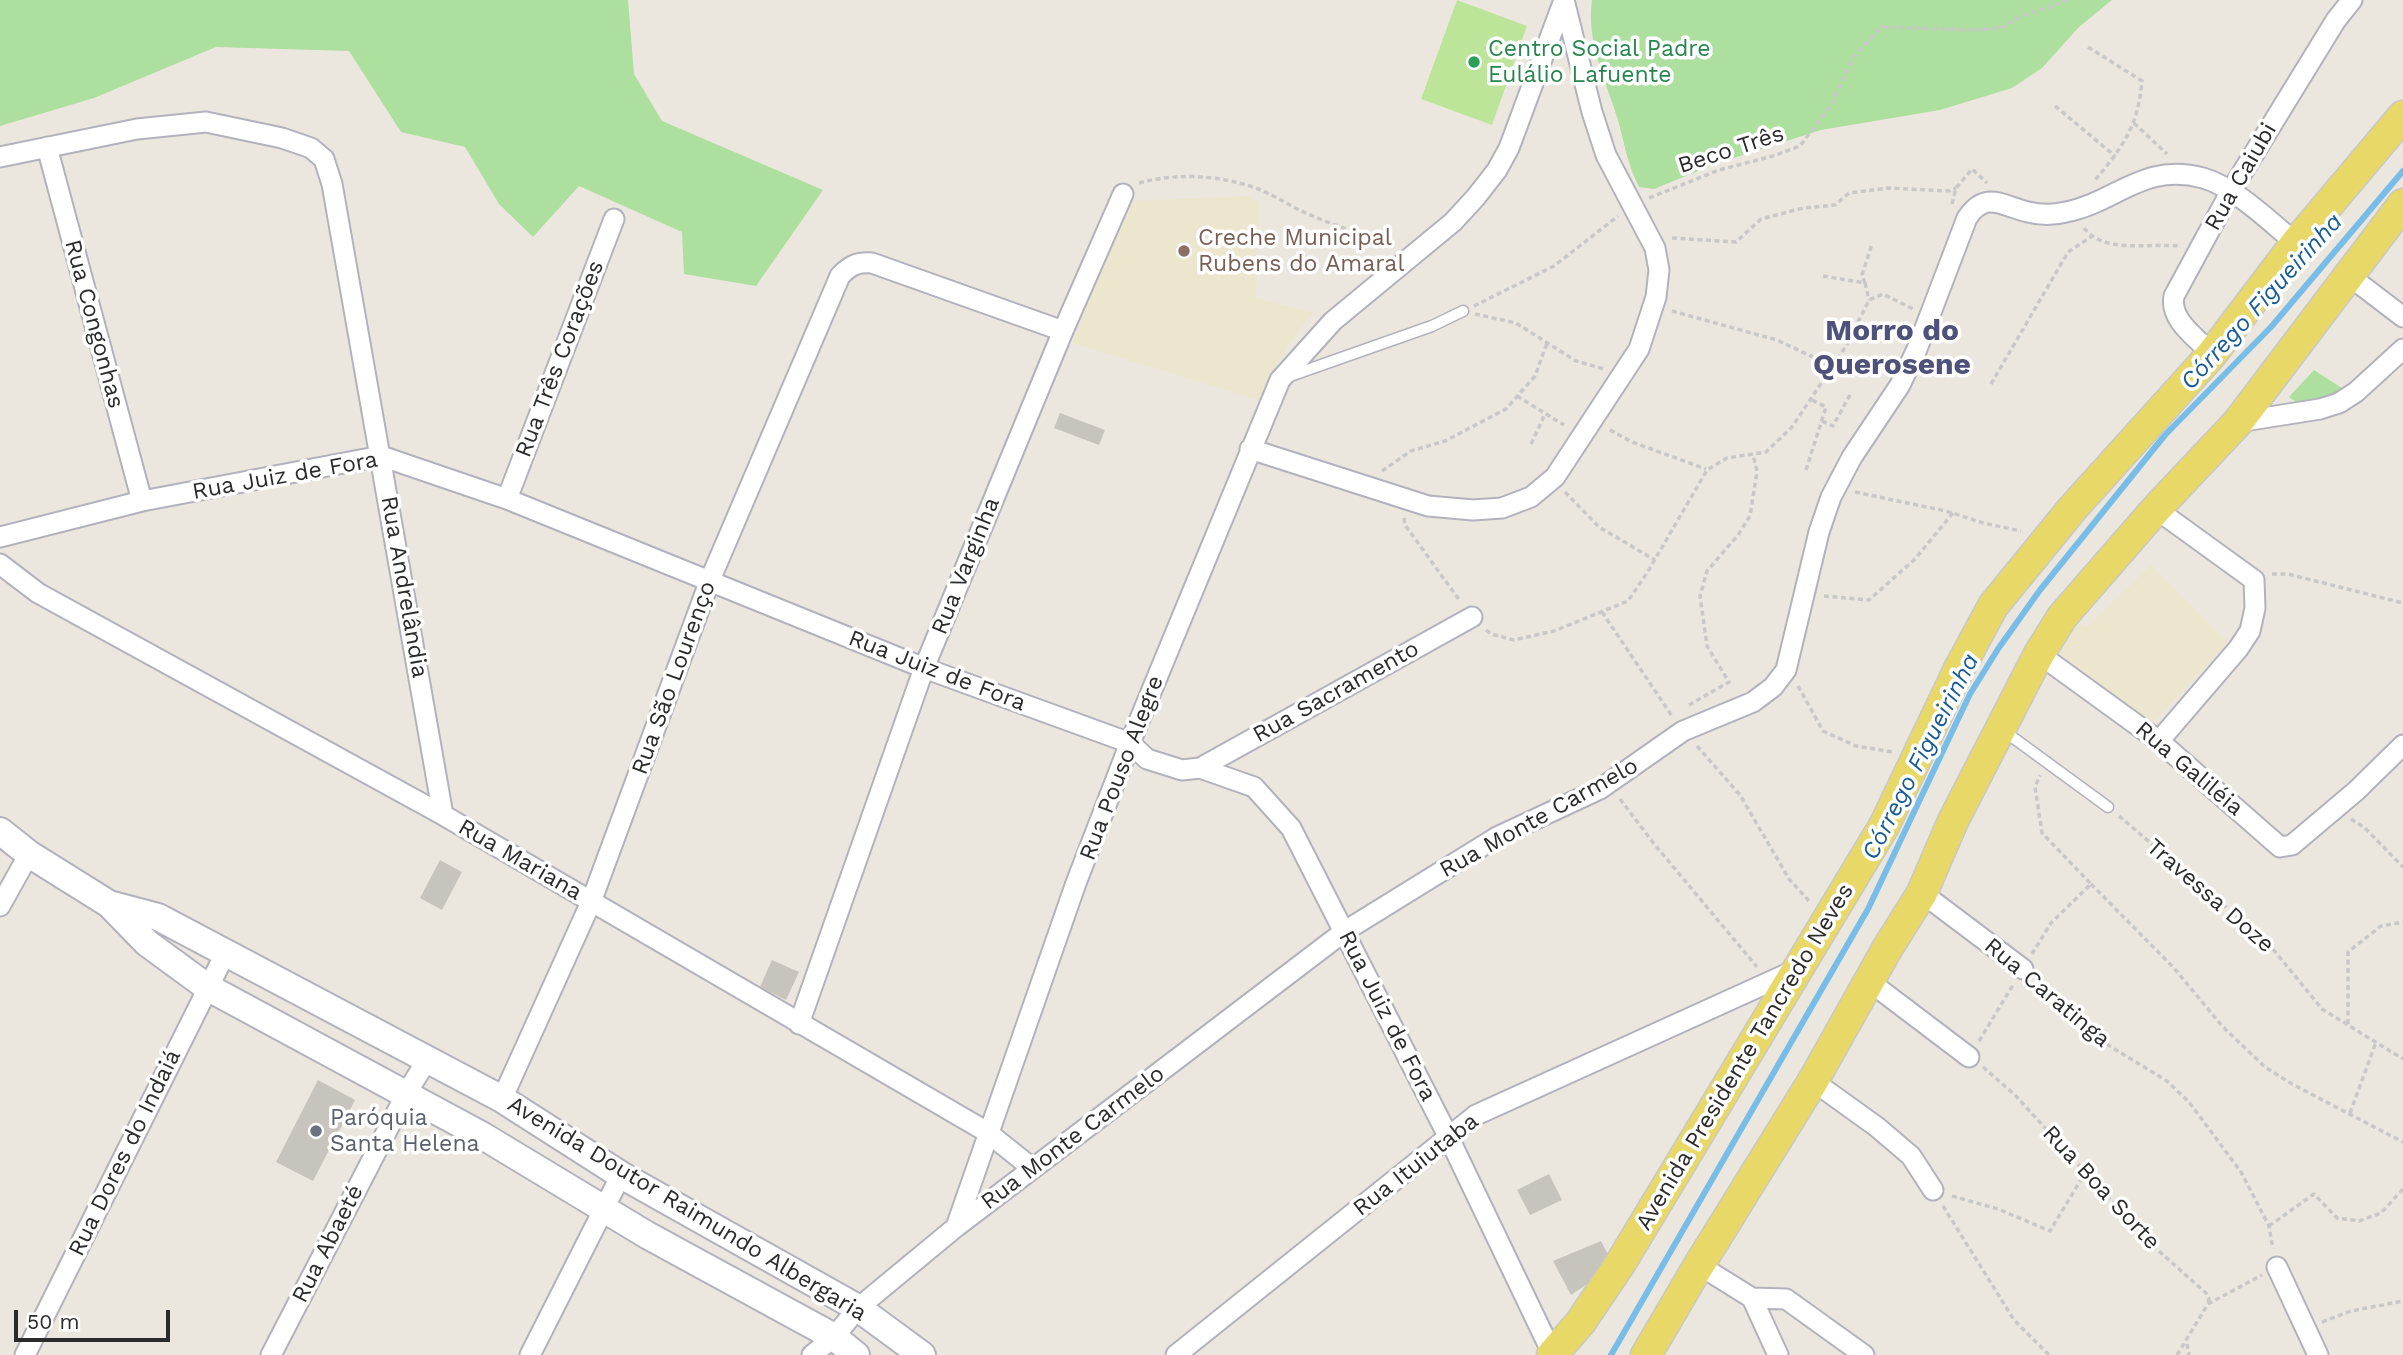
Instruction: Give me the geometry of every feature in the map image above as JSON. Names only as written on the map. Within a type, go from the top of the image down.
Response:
[{"type":"main road","name":"Avenida Presidente Tancredo Neves","points":[[1553,1355],[1580,1323],[1620,1264],[1884,826],[1959,669],[1993,606],[2072,509],[2212,354],[2295,243],[2403,116]]},
{"type":"main road","points":[[1646,1355],[1813,1081],[1887,949],[1922,893],[1952,821],[2039,654],[2062,617],[2156,509],[2238,422],[2403,204]]},
{"type":"street","points":[[1250,449],[1428,506],[1473,510],[1502,508],[1531,497],[1553,479],[1639,349],[1653,306],[1659,270],[1655,248],[1606,155],[1592,112],[1564,0]]},
{"type":"street","name":"Rua Pouso Alegre","points":[[956,1227],[1076,883],[1130,743],[1280,380],[1326,329],[1453,222],[1497,170],[1509,148],[1564,0]]},
{"type":"street","name":"Rua Caiubi","points":[[2212,354],[2173,310],[2174,296],[2231,191],[2336,20],[2352,0]]},
{"type":"street","name":"Rua Andrelândia","points":[[0,157],[137,130],[206,122],[282,138],[311,148],[324,159],[332,184],[443,815]]},
{"type":"street","name":"Rua Congonhas","points":[[47,147],[142,501]]},
{"type":"street","points":[[1959,215],[1992,201],[2030,213],[2071,211],[2152,177],[2172,175],[2206,179],[2231,191],[2295,243]]},
{"type":"street","name":"Rua Varginha","points":[[799,1024],[924,668],[1063,331],[1123,194]]},
{"type":"street","name":"Rua Monte Carmelo","points":[[811,1355],[834,1337],[858,1308],[956,1227],[1345,931],[1497,837],[1609,783],[1677,723],[1753,702],[1773,687],[1786,670],[1819,532],[1836,488],[1852,457],[1900,386],[1917,349],[1959,215]]},
{"type":"street","name":"Rua Três Corações","points":[[507,499],[614,219]]},
{"type":"street","name":"Rua São Lourenço","points":[[502,1099],[591,902],[710,580],[840,276],[856,264],[872,263],[1063,331]]},
{"type":"street","points":[[2348,275],[2403,317]]},
{"type":"street","points":[[2238,422],[2320,409],[2339,403],[2356,392],[2403,349]]},
{"type":"street","name":"Rua Juiz de Fora","points":[[0,537],[142,501],[381,456],[507,499],[924,668],[1130,743],[1147,759],[1181,771],[1200,768],[1254,787],[1291,828],[1449,1138],[1553,1355]]},
{"type":"street","points":[[2156,509],[2254,580],[2255,608],[2250,631],[2238,649],[2160,741]]},
{"type":"street","name":"Rua Mariana","points":[[0,564],[38,593],[443,815],[987,1132],[1032,1168]]},
{"type":"street","name":"Rua Sacramento","points":[[1200,768],[1472,617]]},
{"type":"street","name":"Rua Galiléia","points":[[2039,654],[2160,741],[2280,847],[2292,845],[2334,809]]},
{"type":"street","points":[[2334,809],[2403,745]]},
{"type":"street","name":"Avenida Doutor Raimundo Albergaria","points":[[0,831],[25,861],[108,904],[158,917],[502,1099],[621,1175],[858,1308],[922,1355]]},
{"type":"street","points":[[0,872],[25,861]]},
{"type":"street","points":[[0,906],[25,861]]},
{"type":"street","name":"Rua Caratinga","points":[[1922,893],[2023,969]]},
{"type":"street","name":"Avenida Doutor Raimundo Albergaria","points":[[108,904],[147,943],[207,987],[484,1136],[647,1235],[834,1337],[856,1355]]},
{"type":"street","name":"Rua Dores do Indaiá","points":[[25,1355],[226,952]]},
{"type":"street","name":"Rua Ituiutaba","points":[[1176,1355],[1476,1115],[1798,969]]},
{"type":"street","points":[[1870,982],[1969,1057]]},
{"type":"street","name":"Rua Abaeté","points":[[271,1355],[406,1094],[427,1060]]},
{"type":"street","points":[[1813,1081],[1877,1127],[1911,1156],[1933,1190]]},
{"type":"street","points":[[530,1355],[621,1175]]},
{"type":"street","points":[[1699,1265],[1752,1298],[1786,1299],[1864,1355]]},
{"type":"street","points":[[2277,1267],[2318,1355]]},
{"type":"street","points":[[1752,1298],[1779,1355]]},
{"type":"lane","points":[[1280,380],[1432,326],[1463,312]]},
{"type":"lane","points":[[2000,729],[2108,807]]},
{"type":"path","name":"Beco Três","points":[[1463,312],[1554,266],[1632,205],[1718,170],[1800,146],[1831,105],[1853,58],[1881,27],[1975,30],[2001,28],[2019,17],[2069,0]]},
{"type":"path","points":[[2088,47],[2142,81],[2141,102],[2134,123],[2115,156],[2071,211],[2091,237],[2114,246],[2182,246],[2196,256]]},
{"type":"path","points":[[2055,106],[2115,156]]},
{"type":"path","points":[[2134,123],[2172,159],[2172,175]]},
{"type":"path","points":[[1123,194],[1132,185],[1159,178],[1201,177],[1251,186],[1308,214],[1417,251]]},
{"type":"path","points":[[1649,237],[1736,242],[1761,219],[1803,208],[1835,205],[1849,193],[1888,188],[1948,191],[1956,188],[1959,215]]},
{"type":"path","points":[[1991,384],[2068,252],[2091,237]]},
{"type":"path","points":[[1403,498],[1405,525],[1472,617],[1491,635],[1514,640],[1554,631],[1628,601],[1707,470],[1727,458],[1766,452],[1792,427],[1846,346],[1869,300],[1862,275],[1872,244]]},
{"type":"path","points":[[1823,276],[1865,283]]},
{"type":"path","points":[[1869,300],[1883,294],[1910,309],[1919,308]]},
{"type":"path","points":[[1653,306],[1777,340],[1832,366]]},
{"type":"path","points":[[1463,312],[1516,323],[1576,361],[1622,376]]},
{"type":"path","points":[[1363,485],[1411,451],[1445,441],[1506,409],[1535,376],[1547,343]]},
{"type":"path","points":[[1822,421],[1833,426],[1851,393]]},
{"type":"path","points":[[1517,396],[1571,430]]},
{"type":"path","points":[[1806,470],[1826,407],[1811,399]]},
{"type":"path","points":[[1531,444],[1545,413]]},
{"type":"path","points":[[1592,421],[1632,442],[1707,470]]},
{"type":"path","points":[[1683,708],[1729,682],[1707,646],[1700,596],[1707,571],[1738,535],[1750,516],[1756,471],[1753,455]]},
{"type":"path","points":[[1553,479],[1599,527],[1655,560]]},
{"type":"path","points":[[1836,488],[1953,513],[1983,523],[2050,538]]},
{"type":"path","points":[[1805,594],[1869,600],[1914,559],[1953,513]]},
{"type":"path","points":[[2254,580],[2272,574],[2288,574],[2403,603]]},
{"type":"path","points":[[1602,612],[1677,723],[1740,795],[1789,879],[1811,904],[1831,913]]},
{"type":"path","points":[[1788,662],[1802,698],[1823,731],[1856,746],[1888,752],[1919,753]]},
{"type":"path","points":[[2046,761],[2035,788],[2042,833],[2173,967],[2223,1027],[2264,1067],[2403,1142]]},
{"type":"path","points":[[1609,783],[1655,845],[1769,982]]},
{"type":"path","name":"Travessa Doze","points":[[2108,807],[2269,943],[2322,1009],[2403,1059]]},
{"type":"path","points":[[2334,809],[2365,828],[2403,867]]},
{"type":"path","points":[[1969,1057],[2051,923],[2091,884]]},
{"type":"path","points":[[2348,1024],[2348,952],[2381,926],[2403,922]]},
{"type":"path","name":"Rua Caratinga","points":[[2023,969],[2103,1042],[2167,1081],[2189,1102],[2241,1172],[2269,1226],[2314,1194],[2337,1218],[2359,1221],[2381,1213],[2403,1189]]},
{"type":"path","points":[[2350,1113],[2376,1042]]},
{"type":"path","name":"Rua Boa Sorte","points":[[1990,1072],[2151,1244],[2206,1293],[2208,1304]]},
{"type":"path","points":[[1963,1199],[1998,1209],[2050,1231],[2085,1172]]},
{"type":"path","points":[[1933,1190],[2014,1320],[2049,1355]]},
{"type":"path","points":[[2177,1355],[2208,1304],[2277,1267]]},
{"type":"path","points":[[2307,1328],[2351,1311],[2403,1301]]},
{"type":"path","points":[[2189,1338],[2189,1355]]},
{"type":"shaded area","name":"Creche Municipal Rubens do Amaral","points":[[1250,196],[1259,203],[1256,298],[1314,313],[1299,330],[1269,377],[1259,400],[1072,343],[1130,201]]},
{"type":"shaded area","points":[[2151,565],[2228,643],[2148,727],[2054,650],[2080,623],[2086,627]]},
{"type":"green space","points":[[0,0],[628,0],[634,74],[662,121],[823,190],[756,286],[684,274],[682,232],[579,186],[533,237],[499,204],[465,147],[401,132],[349,51],[216,47],[94,98],[0,126]]},
{"type":"green space","name":"Centro Social Padre Eulálio Lafuente","points":[[1457,0],[1527,26],[1492,125],[1421,99]]},
{"type":"green space","points":[[1592,0],[2112,0],[2079,27],[2042,68],[2012,88],[1940,110],[1821,130],[1715,164],[1654,189],[1639,187],[1629,162],[1594,46]]},
{"type":"green space","points":[[2314,370],[2345,390],[2324,401],[2310,404],[2303,404],[2289,397]]},
{"type":"building","points":[[1060,413],[1105,430],[1099,445],[1054,428]]},
{"type":"building","points":[[440,860],[462,872],[442,910],[420,898]]},
{"type":"building","points":[[772,960],[799,972],[786,1000],[760,987]]},
{"type":"building","name":"Paróquia Santa Helena","points":[[318,1080],[355,1100],[313,1181],[276,1162]]},
{"type":"building","points":[[1549,1174],[1562,1200],[1530,1215],[1517,1190]]},
{"type":"building","points":[[1601,1241],[1612,1262],[1605,1272],[1571,1295],[1553,1261]]},
{"type":"waterway","name":"Córrego Figueirinha","points":[[1611,1355],[1868,909],[1970,694],[1998,649],[2040,590],[2165,435],[2271,327],[2403,171]]},
{"type":"place","name":"Centro Social Padre Eulálio Lafuente","points":[[1474,62]]},
{"type":"place","name":"Creche Municipal Rubens do Amaral","points":[[1184,251]]},
{"type":"place","name":"Paróquia Santa Helena","points":[[316,1131]]},
{"type":"district","name":"Morro do Querosene","points":[[1892,348]]}]
